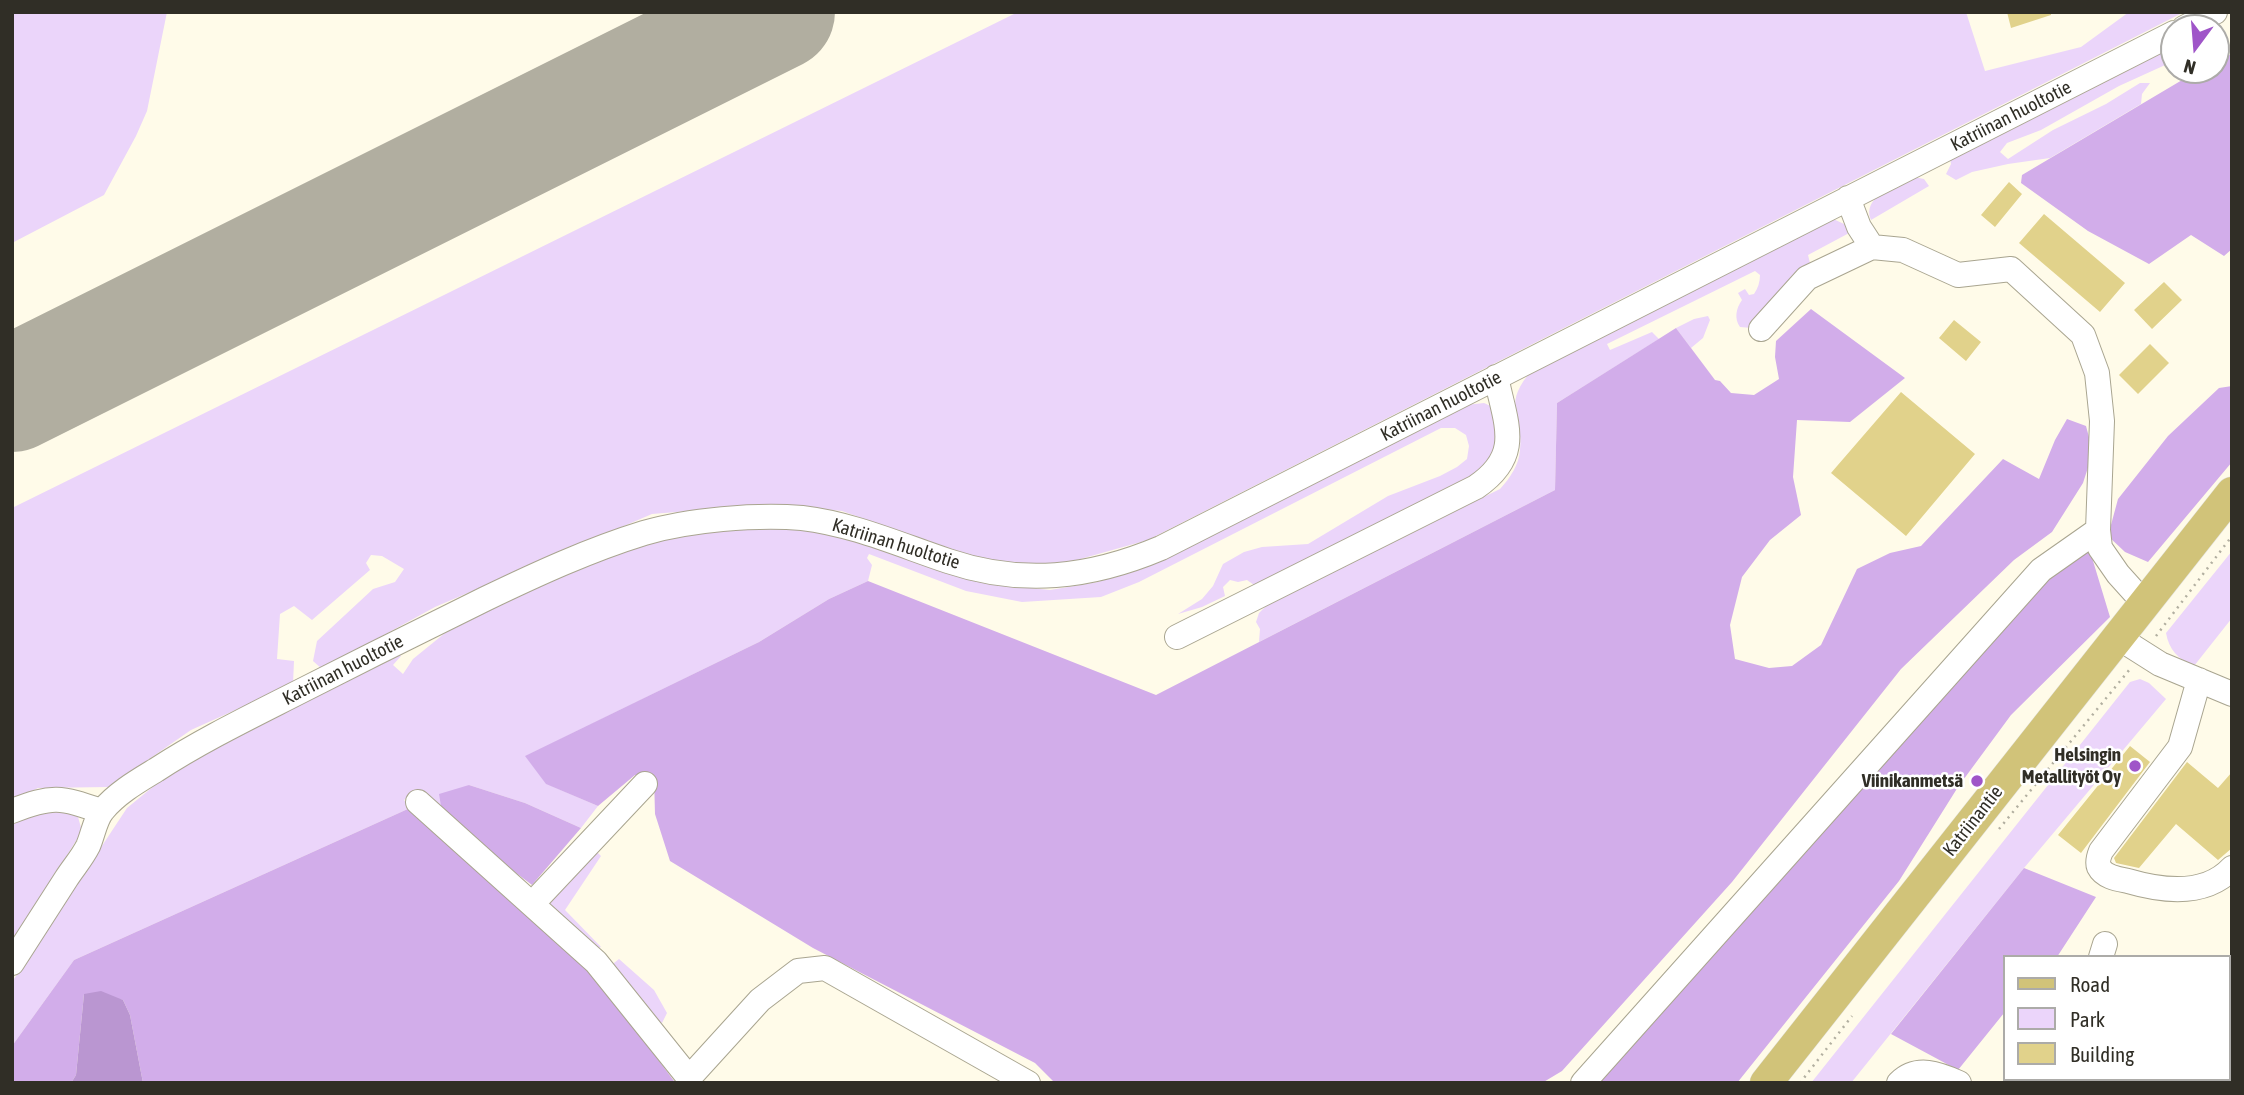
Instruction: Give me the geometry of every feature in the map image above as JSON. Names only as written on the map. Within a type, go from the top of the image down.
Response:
[{"type":"main road","name":"Katriinantie","points":[[1766,1083],[2131,645],[2145,604],[2232,494]]},
{"type":"street","name":"Katriinan huoltotie","points":[[12,963],[88,845],[101,811],[131,785],[268,708],[551,568],[594,550],[675,526],[734,519],[802,518],[866,532],[980,570],[1012,575],[1044,577],[1089,572],[1131,561],[2160,40]]},
{"type":"street","points":[[1848,198],[1865,237],[1903,250],[1958,275],[2011,270],[2083,335],[2097,373],[2102,421],[2098,530],[2100,548],[2118,574],[2145,604]]},
{"type":"street","points":[[1761,329],[1807,278],[1865,237]]},
{"type":"street","points":[[1177,637],[1490,478],[1501,464],[1508,442],[1496,377]]},
{"type":"street","points":[[1583,1083],[2041,569],[2098,530]]},
{"type":"street","points":[[2131,645],[2161,664],[2232,695]]},
{"type":"street","points":[[2199,680],[2180,747],[2101,851],[2098,863],[2108,876],[2159,890],[2186,889],[2207,884],[2225,876],[2232,868]]},
{"type":"street","points":[[532,904],[645,783]]},
{"type":"street","points":[[12,811],[48,798],[68,800],[101,811]]},
{"type":"street","points":[[418,802],[596,962],[687,1080],[760,1000],[798,971],[825,968],[1028,1083]]},
{"type":"street","points":[[1899,1083],[1915,1072],[1932,1073],[1959,1083]]},
{"type":"path","points":[[1996,834],[2131,645],[2232,536]]},
{"type":"path","points":[[1800,1083],[1859,1006]]},
{"type":"green space","points":[[12,12],[167,12],[147,111],[104,195],[12,243]]},
{"type":"green space","points":[[1018,12],[1966,12],[1985,71],[2081,47],[2129,12],[2184,12],[2160,14],[2160,24],[1148,540],[1059,565],[991,562],[842,511],[775,504],[652,514],[435,607],[322,669],[313,661],[317,641],[373,589],[395,582],[404,569],[382,556],[371,555],[366,563],[370,570],[312,620],[294,606],[280,614],[277,659],[294,661],[293,684],[191,730],[109,787],[38,788],[12,801],[12,508]]},
{"type":"green space","points":[[2160,52],[2160,67],[2119,86],[2041,130],[2007,143],[2000,152],[2008,159],[2053,130],[2106,104],[2140,83],[2150,83],[2142,94],[2141,104],[2050,158],[1972,172],[1956,180],[1946,174],[1951,164],[1950,158]]},
{"type":"green space","points":[[1914,177],[1924,179],[1929,186],[1871,220],[1869,212],[1876,198]]},
{"type":"green space","points":[[1829,217],[1844,224],[1851,232],[1808,255],[1811,267],[1752,328],[1740,327],[1736,314],[1742,300],[1738,293],[1745,289],[1749,295],[1754,294],[1758,287],[1760,275],[1755,271],[1607,344],[1610,350],[1652,332],[1659,339],[1557,403],[1555,490],[1259,642],[1260,629],[1256,622],[1259,613],[1271,601],[1500,489],[1518,461],[1520,439],[1516,396],[1528,375]]},
{"type":"green space","points":[[1708,316],[1710,320],[1703,338],[1691,348],[1676,328],[1694,319]]},
{"type":"green space","points":[[1484,403],[1495,408],[1502,440],[1486,471],[1254,585],[1247,580],[1230,580],[1223,587],[1225,596],[1178,614],[1202,599],[1213,586],[1223,564],[1244,552],[1262,547],[1308,544],[1388,496],[1457,467],[1467,459],[1469,446],[1466,435],[1455,428],[1441,428],[1139,582],[1101,597],[1022,602],[966,591],[869,554],[867,558],[872,565],[868,581],[829,599],[759,642],[526,756],[547,784],[598,806],[581,828],[525,803],[469,785],[443,818],[413,793],[404,800],[410,808],[74,960],[12,1046],[12,982],[127,808],[160,781],[221,745],[400,655],[393,665],[403,674],[413,659],[445,633],[614,553],[661,540],[703,533],[748,528],[796,528],[834,535],[1012,586],[1050,590],[1098,582],[1130,571],[1466,405]]},
{"type":"green space","points":[[2232,551],[2232,618],[2194,666],[2175,653],[2166,633]]},
{"type":"green space","points":[[2140,679],[2149,683],[2166,699],[2024,868],[1851,1083],[1811,1083],[2130,682]]},
{"type":"green space","points":[[38,812],[68,812],[78,817],[82,831],[12,945],[12,825]]},
{"type":"green space","points":[[594,849],[601,856],[565,910],[601,947],[592,951],[544,902]]},
{"type":"green space","points":[[619,959],[654,990],[667,1013],[662,1023],[648,1016],[612,972],[614,963]]},
{"type":"shaded area","points":[[2232,54],[2232,249],[2224,256],[2191,235],[2149,264],[2088,231],[2021,183],[2022,175],[2175,84],[2230,84]]},
{"type":"shaded area","points":[[1811,309],[1905,378],[1850,422],[1797,420],[1793,477],[1801,515],[1770,540],[1742,577],[1730,625],[1735,659],[1769,668],[1792,666],[1821,645],[1857,569],[1890,553],[1921,546],[2003,459],[2039,479],[2067,419],[2086,426],[2093,452],[2083,483],[2052,532],[2014,560],[1901,669],[1732,882],[1562,1071],[1542,1083],[1055,1083],[1035,1063],[813,948],[670,861],[655,814],[654,776],[635,775],[598,806],[546,784],[525,756],[759,642],[829,599],[868,581],[1156,695],[1555,490],[1557,403],[1676,328],[1715,380],[1720,381],[1731,393],[1754,395],[1779,379],[1775,357],[1776,341]]},
{"type":"shaded area","points":[[2232,386],[2232,462],[2148,562],[2125,552],[2108,536],[2118,499],[2168,436],[2219,388]]},
{"type":"shaded area","points":[[2090,551],[2110,617],[2011,715],[1958,787],[1899,881],[1737,1083],[1588,1083],[2049,577]]},
{"type":"shaded area","points":[[469,785],[525,803],[581,828],[532,885],[443,818],[439,794]]},
{"type":"shaded area","points":[[410,808],[583,959],[673,1083],[143,1083],[130,1015],[123,1000],[84,994],[76,1075],[71,1083],[12,1083],[12,1046],[74,960]]},
{"type":"shaded area","points":[[2024,868],[2096,897],[2058,955],[2002,955],[2002,1015],[1958,1070],[1891,1034]]},
{"type":"shaded area","points":[[101,991],[123,1000],[130,1015],[143,1083],[71,1083],[76,1075],[84,994]]},
{"type":"building","points":[[2007,12],[2051,12],[2051,15],[2011,28]]},
{"type":"building","points":[[2009,182],[2022,194],[1995,227],[1981,215]]},
{"type":"building","points":[[2044,214],[2125,283],[2100,312],[2019,243]]},
{"type":"building","points":[[2164,282],[2182,300],[2152,329],[2134,310]]},
{"type":"building","points":[[1954,320],[1981,342],[1966,361],[1939,338]]},
{"type":"building","points":[[2150,344],[2169,363],[2138,394],[2119,375]]},
{"type":"building","points":[[1901,392],[1975,454],[1906,536],[1831,473]]},
{"type":"building","points":[[2130,746],[2150,762],[2081,853],[2058,835]]},
{"type":"building","points":[[2187,762],[2218,788],[2232,772],[2232,848],[2218,860],[2176,824],[2139,868],[2116,863],[2114,858]]},
{"type":"taxiway","points":[[691,55],[765,12]]},
{"type":"runway","points":[[12,394],[777,12]]},
{"type":"place","name":"Helsingin Metallityöt Oy","points":[[2135,766]]},
{"type":"place","name":"Viinikanmetsä","points":[[1977,781]]}]
